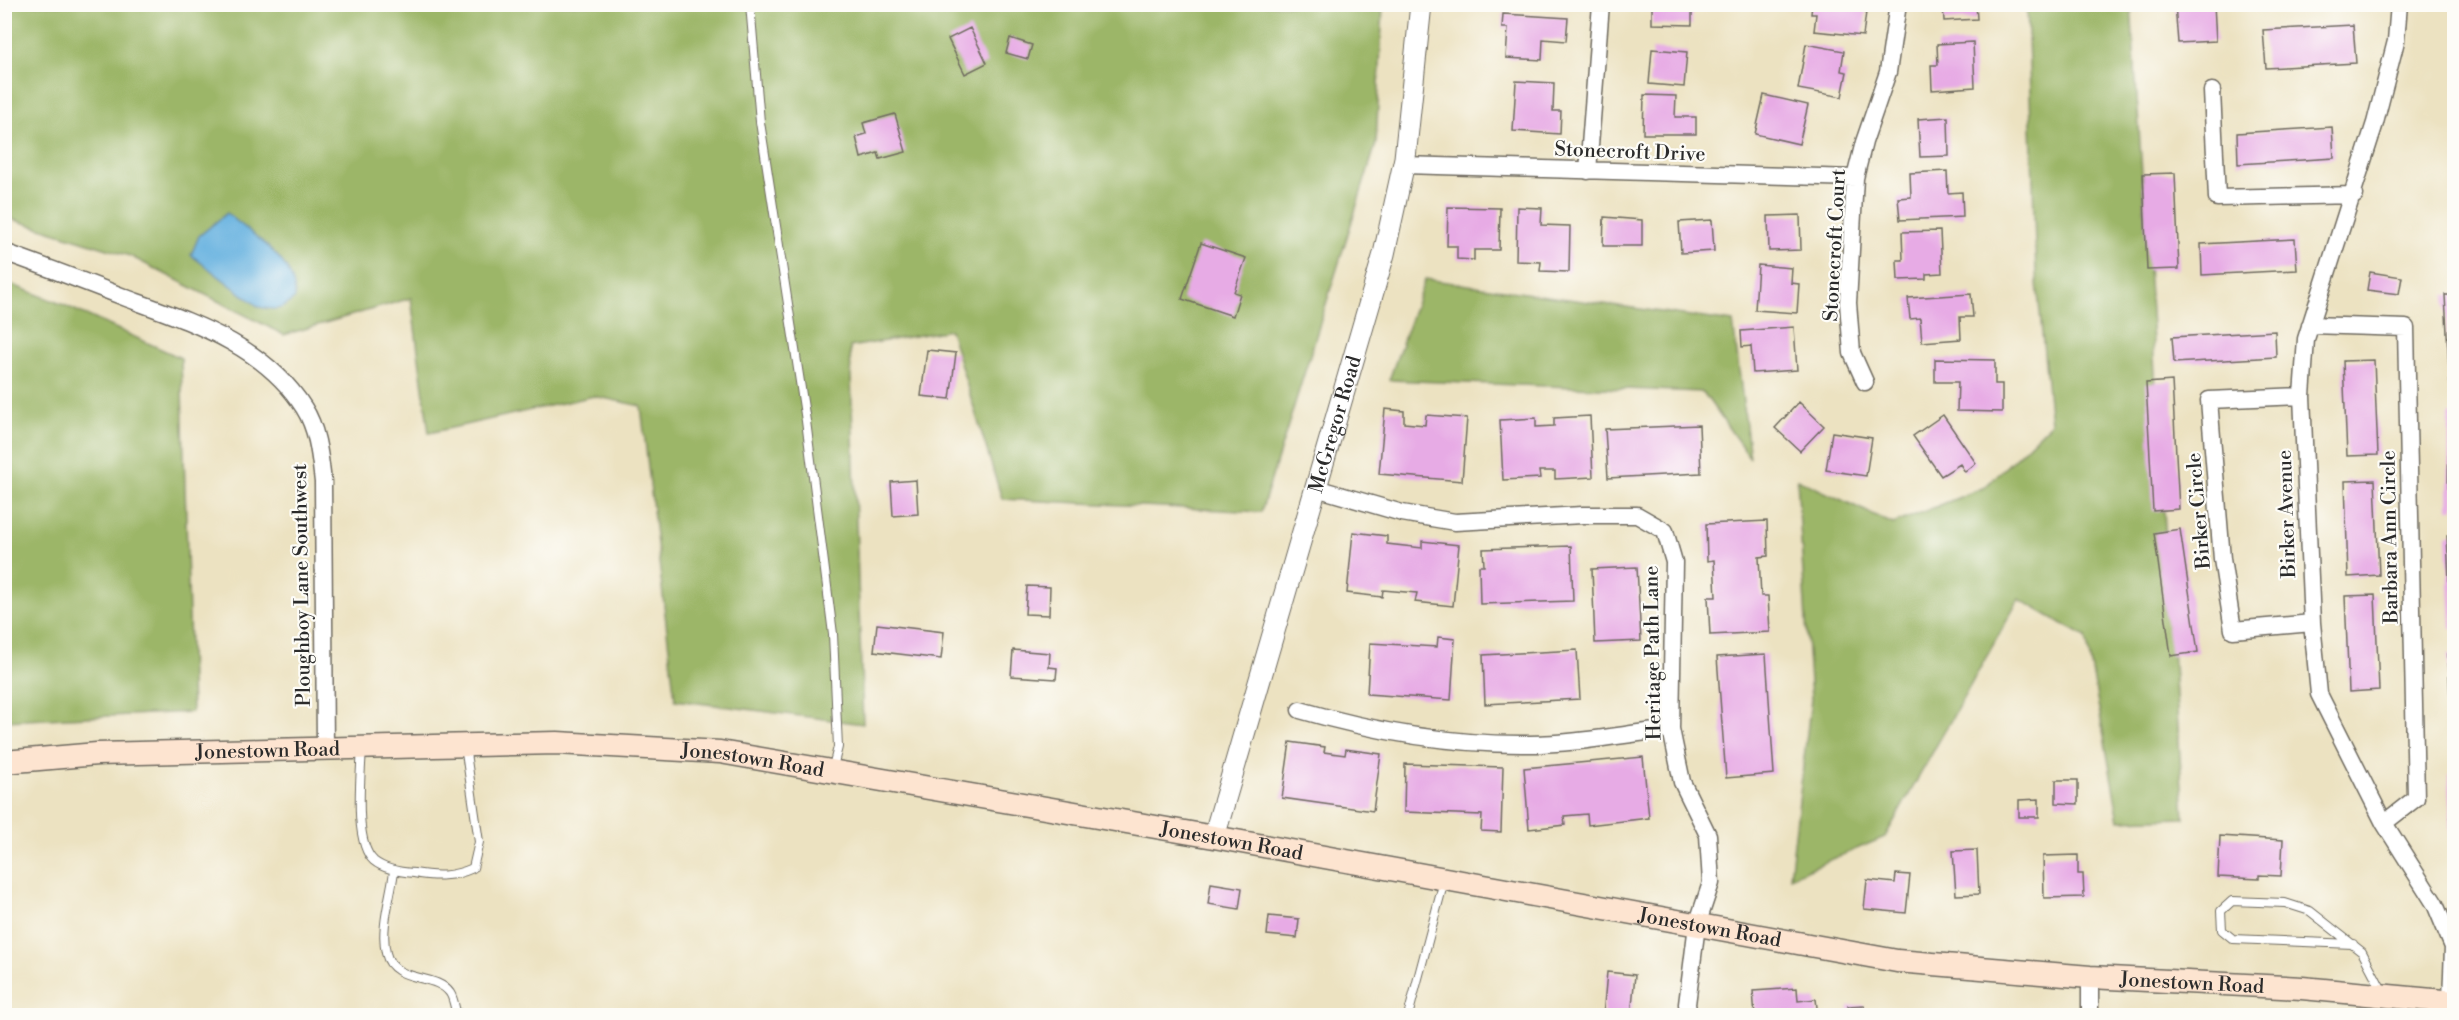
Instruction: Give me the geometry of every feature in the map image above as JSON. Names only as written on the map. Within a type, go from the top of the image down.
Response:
[{"type":"main road","name":"Jonestown Road","points":[[4,762],[97,754],[557,743],[720,752],[1214,837],[1898,961],[2090,977],[2453,1001]]},
{"type":"street","name":"McGregor Road","points":[[1214,837],[1243,729],[1374,292],[1403,165],[1418,56],[1421,4]]},
{"type":"street","points":[[1588,171],[1601,4]]},
{"type":"street","name":"Stonecroft Court","points":[[1865,382],[1852,353],[1848,303],[1855,178],[1864,142],[1888,72],[1898,4]]},
{"type":"street","name":"Birker Avenue","points":[[2399,4],[2396,41],[2355,195],[2306,339],[2302,396],[2312,622],[2319,694],[2384,823],[2435,904],[2453,947],[2453,1001]]},
{"type":"street","points":[[2212,91],[2217,198],[2355,195]]},
{"type":"street","name":"Stonecroft Drive","points":[[1403,165],[1855,178]]},
{"type":"street","name":"Ploughboy Lane Southwest","points":[[4,252],[201,326],[231,341],[261,361],[288,386],[304,408],[319,448],[323,482],[325,748]]},
{"type":"street","name":"Barbara Ann Circle","points":[[2310,325],[2406,328],[2416,798],[2384,823]]},
{"type":"street","name":"Birker Circle","points":[[2302,396],[2209,400],[2222,559],[2233,630],[2312,622]]},
{"type":"street","name":"Heritage Path Lane","points":[[1316,488],[1402,513],[1455,522],[1583,514],[1637,515],[1665,531],[1674,562],[1671,729],[1682,782],[1708,835],[1711,883],[1697,925],[1687,1004],[1689,1016]]},
{"type":"street","points":[[1300,710],[1338,721],[1436,741],[1531,744],[1671,729]]},
{"type":"street","points":[[2090,977],[2090,1016]]},
{"type":"lane","points":[[750,4],[760,122],[806,421],[833,634],[837,747],[832,771]]},
{"type":"lane","points":[[363,747],[361,799],[364,848],[375,861],[394,871],[431,876],[456,876],[473,868],[479,842],[465,745]]},
{"type":"lane","points":[[394,871],[384,938],[387,956],[399,971],[442,986],[451,994],[457,1016]]},
{"type":"lane","points":[[1408,1016],[1444,880]]},
{"type":"lane","points":[[2353,945],[2233,939],[2222,930],[2221,911],[2232,901],[2285,903],[2310,911],[2362,952],[2385,995]]},
{"type":"green space","points":[[5,5],[1383,5],[1376,144],[1261,512],[1002,499],[950,330],[850,347],[863,724],[675,700],[641,406],[594,396],[429,433],[411,298],[284,335],[130,256],[5,217]]},
{"type":"green space","points":[[2027,5],[2131,5],[2184,818],[2119,820],[2086,637],[2019,599],[1885,837],[1790,877],[1811,699],[1797,479],[1893,524],[1985,487],[2051,423],[2036,273]]},
{"type":"green space","points":[[1425,279],[1733,322],[1750,458],[1703,392],[1389,380]]},
{"type":"green space","points":[[5,282],[64,305],[181,358],[192,712],[5,721]]},
{"type":"water","points":[[227,213],[272,250],[289,272],[295,298],[287,305],[274,309],[259,307],[191,255],[199,236]]},
{"type":"building","points":[[1812,4],[1867,4],[1863,36],[1814,31],[1816,14],[1811,14]]},
{"type":"building","points":[[1943,4],[1976,4],[1977,19],[1944,21]]},
{"type":"building","points":[[2175,4],[2214,4],[2216,41],[2178,43]]},
{"type":"building","points":[[1652,5],[1692,5],[1692,25],[1652,24]]},
{"type":"building","points":[[1503,14],[1568,18],[1566,41],[1543,39],[1542,60],[1506,58],[1508,28],[1502,28]]},
{"type":"building","points":[[2353,25],[2356,63],[2266,68],[2263,30]]},
{"type":"building","points":[[970,28],[987,63],[965,74],[948,39]]},
{"type":"building","points":[[1010,38],[1032,45],[1028,59],[1006,53]]},
{"type":"building","points":[[1973,42],[1975,87],[1932,90],[1931,65],[1938,65],[1937,44]]},
{"type":"building","points":[[1806,44],[1844,51],[1841,71],[1847,72],[1842,97],[1798,89]]},
{"type":"building","points":[[1652,49],[1687,52],[1684,87],[1649,84]]},
{"type":"building","points":[[1516,81],[1554,83],[1553,111],[1561,111],[1560,134],[1513,131]]},
{"type":"building","points":[[1644,95],[1676,96],[1675,117],[1696,117],[1696,134],[1643,134]]},
{"type":"building","points":[[1764,95],[1808,105],[1799,144],[1755,134]]},
{"type":"building","points":[[895,114],[906,152],[880,159],[878,153],[861,158],[856,137],[866,134],[863,123]]},
{"type":"building","points":[[1948,117],[1949,156],[1920,157],[1918,119]]},
{"type":"building","points":[[2332,127],[2334,158],[2238,164],[2237,133]]},
{"type":"building","points":[[1947,171],[1948,193],[1962,192],[1963,217],[1900,220],[1898,198],[1911,197],[1910,173]]},
{"type":"building","points":[[2175,173],[2179,269],[2147,270],[2143,174]]},
{"type":"building","points":[[1448,207],[1500,208],[1499,250],[1474,250],[1474,260],[1457,259],[1457,246],[1447,246]]},
{"type":"building","points":[[1517,207],[1542,208],[1541,225],[1570,226],[1569,272],[1540,271],[1541,262],[1516,261]]},
{"type":"building","points":[[1800,215],[1801,250],[1769,251],[1768,216]]},
{"type":"building","points":[[1604,217],[1642,220],[1642,246],[1603,246]]},
{"type":"building","points":[[1712,220],[1714,251],[1681,253],[1679,222]]},
{"type":"building","points":[[1940,231],[1942,273],[1926,274],[1926,279],[1898,280],[1897,260],[1903,260],[1902,232]]},
{"type":"building","points":[[2295,239],[2297,270],[2202,275],[2201,244]]},
{"type":"building","points":[[1201,243],[1246,258],[1234,292],[1240,294],[1233,316],[1182,299]]},
{"type":"building","points":[[1758,265],[1792,268],[1791,283],[1799,284],[1797,313],[1755,310]]},
{"type":"building","points":[[2370,272],[2402,277],[2399,294],[2367,290]]},
{"type":"building","points":[[1971,294],[1973,317],[1960,317],[1961,339],[1922,342],[1920,318],[1910,319],[1908,298]]},
{"type":"building","points":[[2445,295],[2454,295],[2454,390],[2450,390]]},
{"type":"building","points":[[1794,327],[1797,370],[1753,373],[1751,346],[1742,347],[1741,331]]},
{"type":"building","points":[[2275,331],[2276,357],[2174,363],[2172,337]]},
{"type":"building","points":[[927,350],[956,353],[950,399],[921,396]]},
{"type":"building","points":[[1935,359],[1995,360],[1995,384],[2002,384],[2002,412],[1957,411],[1958,382],[1935,382]]},
{"type":"building","points":[[2374,360],[2378,455],[2347,456],[2343,361]]},
{"type":"building","points":[[2172,381],[2179,509],[2153,511],[2146,383]]},
{"type":"building","points":[[1799,402],[1824,426],[1800,451],[1775,428]]},
{"type":"building","points":[[1385,409],[1404,411],[1404,423],[1425,425],[1426,415],[1467,418],[1462,481],[1379,474]]},
{"type":"building","points":[[2449,414],[2454,414],[2454,509],[2448,509]]},
{"type":"building","points":[[1943,415],[1976,463],[1965,472],[1960,464],[1941,476],[1913,436]]},
{"type":"building","points":[[1590,416],[1593,477],[1555,479],[1555,471],[1539,471],[1540,478],[1503,480],[1500,420],[1536,418],[1536,427],[1554,426],[1554,418]]},
{"type":"building","points":[[1699,425],[1701,473],[1608,478],[1605,429]]},
{"type":"building","points":[[1832,432],[1872,438],[1866,476],[1826,470]]},
{"type":"building","points":[[916,480],[918,514],[893,516],[891,482]]},
{"type":"building","points":[[2375,480],[2379,575],[2348,577],[2345,481]]},
{"type":"building","points":[[1767,521],[1768,556],[1759,557],[1761,596],[1768,596],[1770,632],[1710,635],[1708,597],[1716,597],[1714,560],[1707,561],[1706,524]]},
{"type":"building","points":[[2180,529],[2198,652],[2171,656],[2154,533]]},
{"type":"building","points":[[1353,532],[1387,536],[1387,544],[1422,548],[1422,541],[1459,545],[1453,606],[1415,602],[1417,593],[1383,590],[1382,597],[1347,593]]},
{"type":"building","points":[[2454,534],[2454,629],[2451,629],[2447,535]]},
{"type":"building","points":[[1571,546],[1573,601],[1480,604],[1479,566],[1484,566],[1483,549]]},
{"type":"building","points":[[1637,567],[1641,641],[1595,643],[1592,569]]},
{"type":"building","points":[[1027,586],[1050,587],[1049,615],[1025,614]]},
{"type":"building","points":[[2375,595],[2379,690],[2349,692],[2345,596]]},
{"type":"building","points":[[877,624],[944,632],[941,659],[874,651]]},
{"type":"building","points":[[1438,637],[1455,639],[1451,700],[1367,694],[1370,643],[1437,647]]},
{"type":"building","points":[[1013,650],[1050,653],[1049,667],[1057,668],[1056,679],[1011,676]]},
{"type":"building","points":[[1577,650],[1580,699],[1485,704],[1483,655]]},
{"type":"building","points":[[1766,654],[1774,774],[1726,778],[1717,657]]},
{"type":"building","points":[[2448,654],[2454,654],[2454,749],[2452,749]]},
{"type":"building","points":[[1290,742],[1325,747],[1324,752],[1345,755],[1346,749],[1381,754],[1373,811],[1282,798]]},
{"type":"building","points":[[1643,757],[1649,818],[1588,825],[1587,814],[1564,816],[1565,825],[1529,829],[1524,768]]},
{"type":"building","points":[[1405,764],[1503,767],[1501,832],[1481,831],[1482,815],[1404,812]]},
{"type":"building","points":[[2449,774],[2454,774],[2454,870],[2452,870]]},
{"type":"building","points":[[2056,780],[2078,780],[2078,804],[2056,803]]},
{"type":"building","points":[[2039,799],[2039,817],[2019,817],[2019,800]]},
{"type":"building","points":[[2220,836],[2283,840],[2281,876],[2259,875],[2259,879],[2218,877]]},
{"type":"building","points":[[1977,850],[1979,894],[1956,895],[1953,851]]},
{"type":"building","points":[[2078,855],[2078,874],[2083,874],[2084,897],[2044,898],[2043,856]]},
{"type":"building","points":[[1896,874],[1910,875],[1906,913],[1864,909],[1867,880],[1895,883]]},
{"type":"building","points":[[1211,883],[1242,888],[1239,909],[1208,904]]},
{"type":"building","points":[[1269,916],[1299,919],[1297,938],[1267,935]]},
{"type":"building","points":[[1607,972],[1635,975],[1631,1016],[1603,1016]]},
{"type":"building","points":[[1797,988],[1798,1001],[1816,999],[1818,1016],[1755,1016],[1753,991]]},
{"type":"building","points":[[1864,1005],[1865,1016],[1849,1016],[1848,1006]]}]
